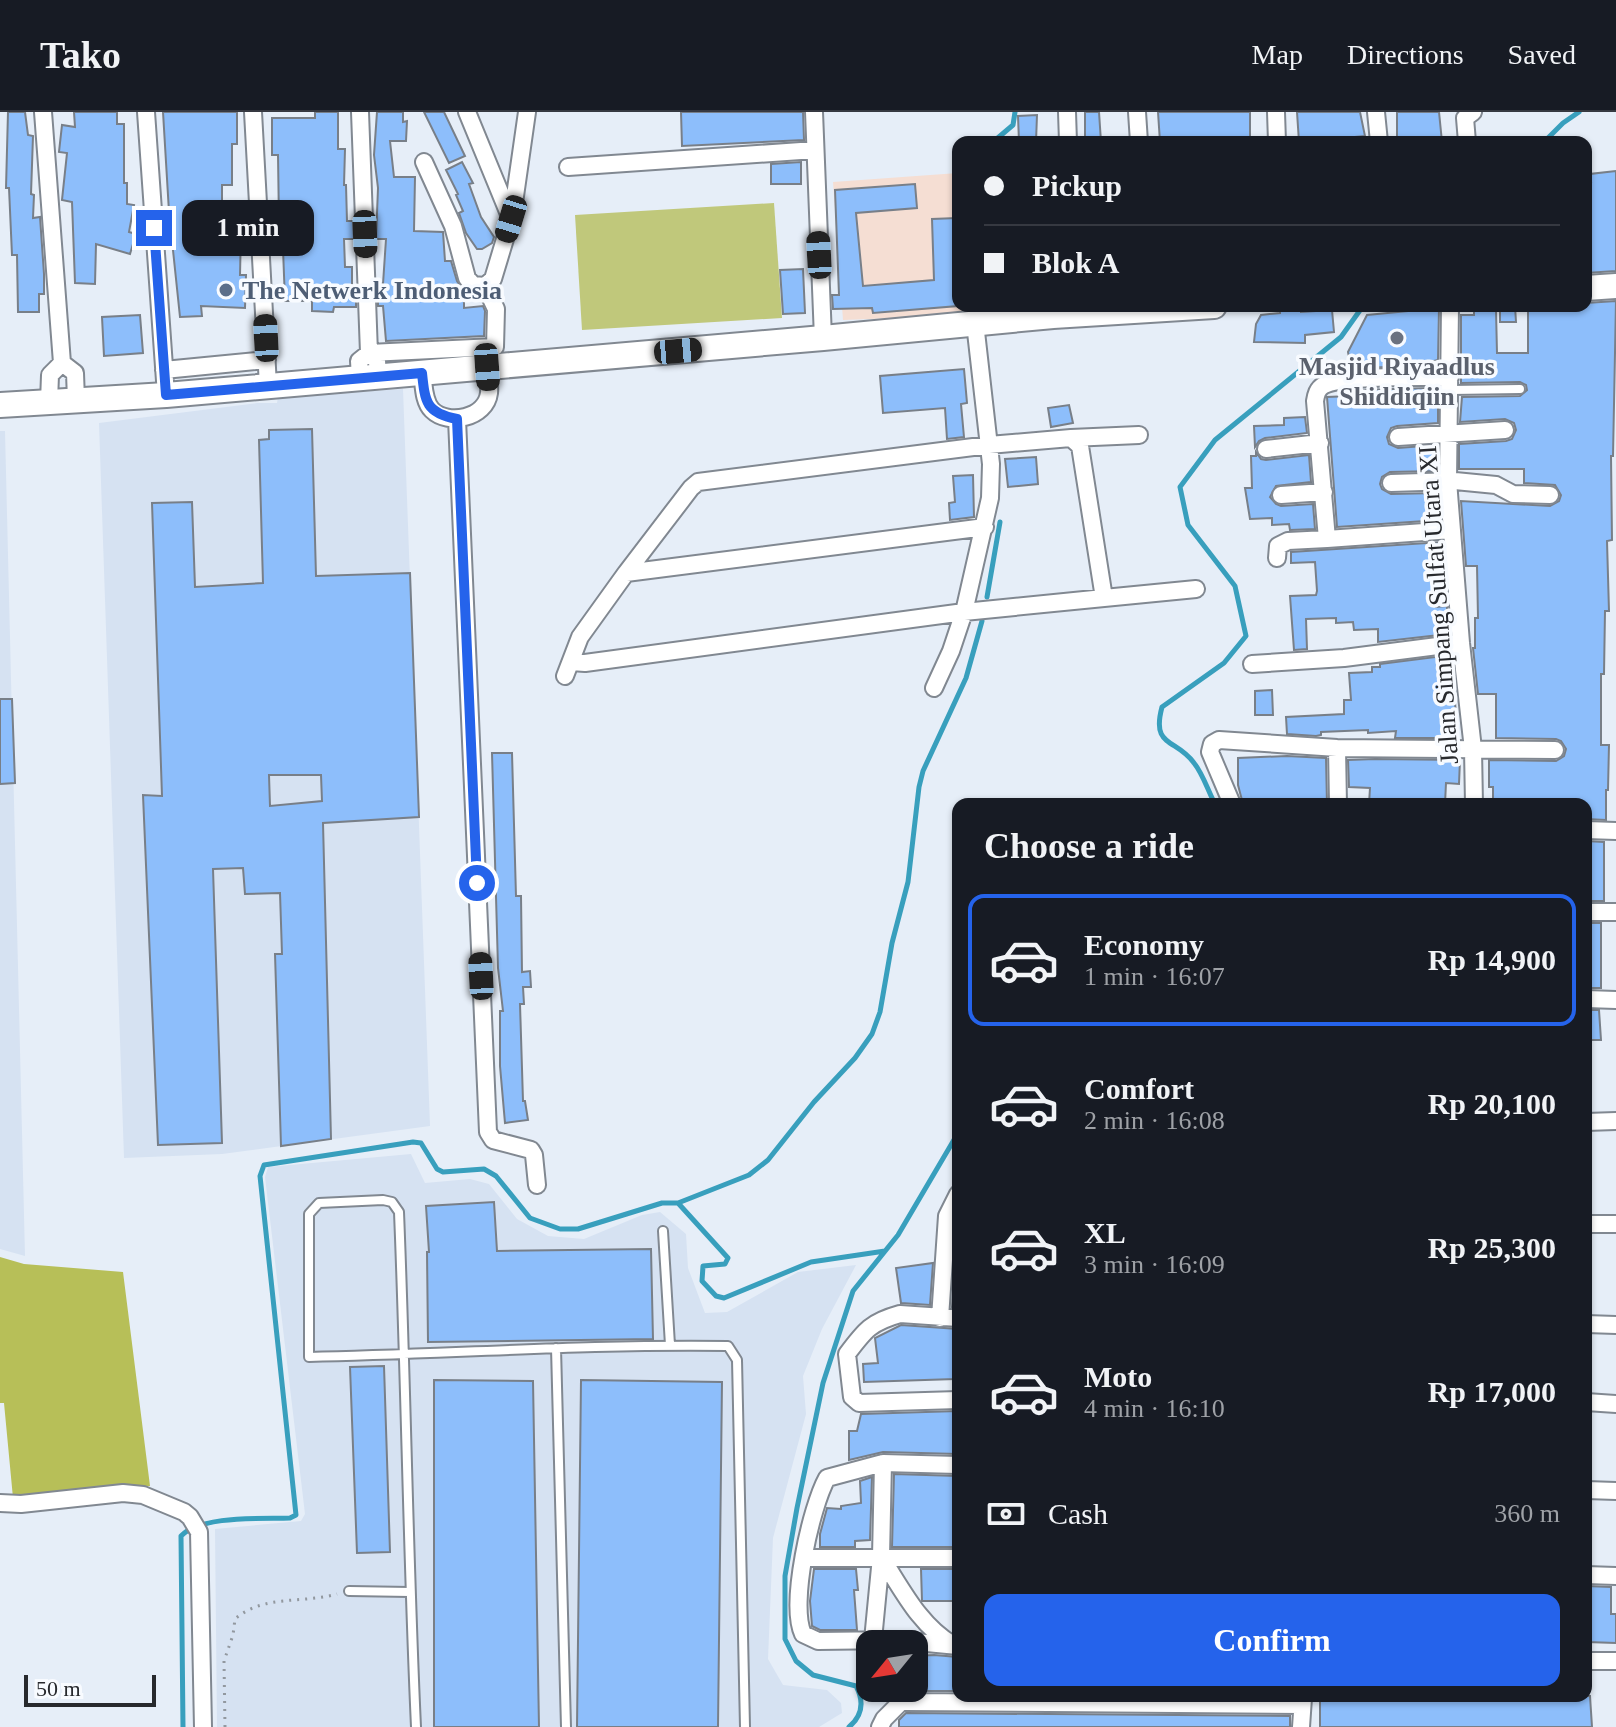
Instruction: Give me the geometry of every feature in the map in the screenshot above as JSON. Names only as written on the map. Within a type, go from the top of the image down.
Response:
[{"type":"street","points":[[43,112],[62,363],[75,373],[76,400]]},
{"type":"street","points":[[146,112],[166,395]]},
{"type":"street","points":[[253,112],[268,386]]},
{"type":"street","points":[[360,112],[369,353]]},
{"type":"street","points":[[467,112],[511,219]]},
{"type":"street","points":[[424,162],[453,226],[467,278],[473,285],[485,286],[493,279],[511,219],[527,112]]},
{"type":"street","points":[[814,112],[823,338]]},
{"type":"street","points":[[1067,112],[1068,136]]},
{"type":"street","points":[[1137,112],[1139,136]]},
{"type":"street","points":[[1276,112],[1277,136]]},
{"type":"street","points":[[1376,112],[1378,136]]},
{"type":"street","points":[[1467,114],[1467,136]]},
{"type":"street","points":[[568,167],[815,150]]},
{"type":"street","points":[[422,373],[425,397],[431,409],[443,416],[457,419],[476,413],[487,401],[496,309],[485,286]]},
{"type":"street","points":[[1592,288],[1616,286]]},
{"type":"street","points":[[0,405],[166,395],[422,373],[493,360],[823,338],[975,323],[1047,312]]},
{"type":"street","name":"Jalan Simpang Sulfat Utara XI","points":[[1450,312],[1448,481],[1473,749],[1474,798]]},
{"type":"street","points":[[934,688],[964,612],[990,498],[989,445],[975,323]]},
{"type":"street","points":[[369,377],[359,361],[369,353],[493,360]]},
{"type":"street","points":[[164,370],[267,360]]},
{"type":"street","points":[[49,402],[50,375],[62,363]]},
{"type":"street","points":[[1327,539],[1315,401],[1317,393],[1324,385],[1392,378],[1450,384]]},
{"type":"street","points":[[457,419],[488,1132],[493,1140],[531,1150],[537,1185]]},
{"type":"street","points":[[1398,437],[1505,430]]},
{"type":"street","points":[[1139,435],[989,445],[698,482],[580,637],[568,669],[585,663],[964,612],[1196,589]]},
{"type":"street","points":[[1071,438],[1080,446],[1104,598]]},
{"type":"street","points":[[1266,449],[1320,443]]},
{"type":"street","points":[[1391,483],[1448,481],[1496,485],[1505,492],[1522,496],[1550,495]]},
{"type":"street","points":[[1281,495],[1324,492]]},
{"type":"street","points":[[626,573],[985,527]]},
{"type":"street","points":[[1277,558],[1278,546],[1284,541],[1452,530]]},
{"type":"street","points":[[1252,664],[1344,658],[1461,643]]},
{"type":"street","points":[[1229,798],[1210,752],[1212,744],[1219,740],[1337,748],[1555,750]]},
{"type":"street","points":[[1337,748],[1338,798]]},
{"type":"street","points":[[1592,830],[1616,831]]},
{"type":"street","points":[[1592,912],[1616,912]]},
{"type":"street","points":[[1592,999],[1616,1000]]},
{"type":"street","points":[[1592,1122],[1616,1121]]},
{"type":"street","points":[[940,1318],[947,1216],[952,1206]]},
{"type":"street","points":[[1592,1224],[1616,1224]]},
{"type":"street","points":[[952,1318],[900,1314],[871,1323],[847,1354],[852,1397],[866,1404],[952,1400]]},
{"type":"street","points":[[1592,1324],[1616,1325]]},
{"type":"street","points":[[1592,1402],[1616,1404]]},
{"type":"street","points":[[856,1640],[818,1641],[803,1634],[798,1616],[804,1558],[814,1506],[827,1478],[883,1463],[952,1465]]},
{"type":"street","points":[[874,1630],[881,1557],[883,1463]]},
{"type":"street","points":[[1592,1490],[1616,1491]]},
{"type":"street","points":[[0,1503],[21,1504],[123,1493],[152,1499],[190,1517],[199,1532],[203,1727]]},
{"type":"street","points":[[881,1557],[928,1626],[952,1643]]},
{"type":"street","points":[[804,1558],[952,1558]]},
{"type":"street","points":[[1592,1575],[1616,1576]]},
{"type":"street","points":[[928,1644],[952,1646]]},
{"type":"street","points":[[1592,1661],[1616,1661]]},
{"type":"street","points":[[928,1694],[952,1695]]},
{"type":"street","points":[[880,1727],[897,1702]]},
{"type":"street","points":[[1301,1727],[1303,1702]]},
{"type":"lane","points":[[1450,384],[1520,389]]},
{"type":"lane","points":[[416,1727],[410,1592],[405,1355],[399,1212],[392,1202],[383,1200],[319,1203],[309,1214],[309,1357],[405,1355],[670,1345],[728,1346],[737,1360],[745,1727]]},
{"type":"lane","points":[[663,1231],[670,1345]]},
{"type":"lane","points":[[556,1348],[566,1727]]},
{"type":"lane","points":[[349,1591],[410,1592]]},
{"type":"path","points":[[225,1727],[224,1661],[235,1619],[245,1610],[270,1601],[319,1599],[349,1591]]},
{"type":"shaded area","points":[[952,173],[952,312],[975,312],[975,315],[843,320],[833,182]]},
{"type":"shaded area","points":[[403,389],[430,1126],[222,1154],[124,1158],[99,423],[277,403],[278,397]]},
{"type":"shaded area","points":[[0,431],[5,431],[25,1256],[0,1249]]},
{"type":"shaded area","points":[[411,1154],[425,1183],[470,1179],[489,1184],[517,1219],[548,1236],[584,1239],[642,1215],[660,1212],[686,1234],[688,1268],[705,1313],[727,1312],[798,1272],[856,1265],[822,1329],[803,1376],[806,1414],[773,1538],[768,1659],[783,1685],[827,1690],[841,1703],[842,1713],[819,1727],[217,1727],[215,1529],[301,1521],[305,1514],[265,1177],[268,1167]]},
{"type":"green space","points":[[774,203],[782,318],[582,330],[575,215]]},
{"type":"green space","points":[[0,1257],[24,1264],[123,1272],[150,1486],[13,1498],[4,1403],[0,1403]]},
{"type":"building","points":[[8,112],[25,112],[28,135],[33,136],[31,194],[34,195],[33,218],[40,217],[44,274],[44,294],[39,294],[39,312],[18,312],[17,255],[12,255],[9,188],[6,188]]},
{"type":"building","points":[[74,112],[117,112],[117,124],[124,124],[127,204],[134,205],[129,232],[136,234],[130,254],[96,244],[95,284],[75,283],[72,202],[62,200],[67,153],[59,152],[62,125],[75,127]]},
{"type":"building","points":[[163,112],[237,112],[237,144],[232,144],[232,185],[222,185],[222,230],[241,230],[240,275],[246,275],[245,308],[201,306],[202,316],[180,317]]},
{"type":"building","points":[[315,112],[338,112],[338,149],[345,149],[347,221],[353,221],[354,239],[344,239],[345,267],[352,267],[356,307],[334,307],[333,312],[312,311],[312,301],[285,301],[278,155],[272,155],[272,118],[315,118]]},
{"type":"building","points":[[377,112],[403,112],[403,122],[407,121],[406,141],[390,141],[394,177],[415,177],[414,231],[443,232],[445,261],[451,261],[457,281],[464,291],[464,308],[483,306],[485,311],[484,336],[386,341],[383,306],[378,306],[386,239],[376,239],[378,188],[374,155]]},
{"type":"building","points":[[424,112],[444,112],[465,156],[449,163]]},
{"type":"building","points":[[681,112],[803,112],[804,140],[682,146]]},
{"type":"building","points":[[1085,112],[1099,112],[1101,136],[1085,136]]},
{"type":"building","points":[[1158,112],[1250,112],[1250,136],[1160,136]]},
{"type":"building","points":[[1297,112],[1360,112],[1365,136],[1299,136]]},
{"type":"building","points":[[1397,112],[1439,112],[1441,136],[1397,136]]},
{"type":"building","points":[[1037,115],[1036,136],[1019,136],[1018,116]]},
{"type":"building","points":[[462,162],[473,183],[469,184],[481,217],[494,237],[492,243],[482,249],[477,249],[466,233],[459,213],[463,211],[458,194],[446,170]]},
{"type":"building","points":[[801,162],[801,184],[771,184],[771,164]]},
{"type":"building","points":[[1616,171],[1616,271],[1592,273],[1592,174]]},
{"type":"building","points":[[915,184],[917,208],[856,213],[863,286],[934,280],[932,219],[952,218],[952,306],[873,313],[872,308],[833,309],[832,295],[839,295],[835,190]]},
{"type":"building","points":[[803,269],[805,313],[783,314],[780,270]]},
{"type":"building","points":[[1616,301],[1611,456],[1612,540],[1607,541],[1609,611],[1605,611],[1604,674],[1601,674],[1601,745],[1609,745],[1606,820],[1592,819],[1592,798],[1493,798],[1493,787],[1489,787],[1489,760],[1556,761],[1564,756],[1566,749],[1556,739],[1496,738],[1496,694],[1478,694],[1473,648],[1475,618],[1478,618],[1477,566],[1466,566],[1461,501],[1550,506],[1559,501],[1561,495],[1555,485],[1524,483],[1524,469],[1459,469],[1459,444],[1506,441],[1512,439],[1516,430],[1514,423],[1505,419],[1460,422],[1462,397],[1520,396],[1527,390],[1526,385],[1520,382],[1461,383],[1461,315],[1496,312],[1497,353],[1528,353],[1528,312],[1592,312],[1592,303]]},
{"type":"building","points":[[1332,312],[1334,332],[1305,335],[1305,343],[1254,342],[1256,324],[1261,315]]},
{"type":"building","name":"Masjid Riyaadlus Shiddiqiin","points":[[1439,312],[1438,360],[1430,362],[1431,366],[1351,368],[1348,352],[1367,315]]},
{"type":"building","points":[[1500,312],[1515,312],[1516,322],[1500,322]]},
{"type":"building","points":[[140,315],[143,353],[104,356],[102,317]]},
{"type":"building","points":[[964,369],[967,403],[961,404],[964,437],[947,439],[945,408],[883,413],[880,376]]},
{"type":"building","points":[[1432,388],[1433,400],[1438,400],[1438,423],[1397,426],[1391,428],[1387,437],[1389,444],[1398,448],[1437,445],[1437,471],[1390,472],[1382,477],[1380,484],[1391,494],[1438,493],[1440,520],[1337,527],[1327,397],[1351,396],[1354,390]]},
{"type":"building","points":[[1069,405],[1073,423],[1051,427],[1048,408]]},
{"type":"building","points":[[1305,417],[1307,433],[1265,438],[1255,447],[1254,426],[1284,425],[1284,418]]},
{"type":"building","points":[[312,429],[316,576],[410,573],[419,817],[323,823],[331,1139],[281,1146],[275,954],[282,954],[280,893],[245,894],[243,868],[213,869],[222,1143],[158,1145],[143,795],[162,796],[152,503],[192,502],[195,587],[263,583],[259,440],[269,439],[269,430]],"holes":[[[269,775],[321,775],[322,801],[270,806]]]},
{"type":"building","points":[[1256,452],[1266,460],[1309,455],[1311,482],[1276,486],[1270,497],[1281,506],[1313,504],[1315,529],[1290,530],[1289,524],[1272,525],[1272,518],[1250,519],[1245,488],[1252,488],[1251,456],[1256,456]]},
{"type":"building","points":[[1036,457],[1038,484],[1008,487],[1005,459]]},
{"type":"building","points":[[973,475],[974,517],[950,520],[949,503],[955,502],[953,476]]},
{"type":"building","points":[[1442,542],[1444,572],[1435,572],[1436,607],[1447,606],[1448,634],[1378,642],[1378,629],[1354,630],[1353,622],[1336,623],[1336,618],[1306,619],[1307,649],[1294,650],[1290,596],[1316,595],[1317,591],[1315,562],[1291,563],[1291,552]]},
{"type":"building","points":[[1451,655],[1458,738],[1395,738],[1396,731],[1368,733],[1368,730],[1321,732],[1316,736],[1287,734],[1286,717],[1344,714],[1344,700],[1351,700],[1349,673],[1372,672],[1372,667],[1380,667],[1380,664]]},
{"type":"building","points":[[1272,690],[1273,715],[1255,715],[1255,691]]},
{"type":"building","points":[[0,699],[12,699],[15,783],[0,784]]},
{"type":"building","points":[[492,753],[512,753],[516,896],[521,896],[522,972],[530,971],[531,987],[523,987],[524,1004],[520,1004],[523,1101],[528,1120],[505,1123],[500,1066],[500,1011],[503,1011],[498,968]]},
{"type":"building","points":[[1238,758],[1326,758],[1327,798],[1241,798]]},
{"type":"building","points":[[1348,760],[1460,760],[1459,784],[1446,783],[1445,798],[1369,798],[1370,788],[1349,787]]},
{"type":"building","points":[[1592,841],[1604,842],[1604,901],[1592,901]]},
{"type":"building","points":[[1592,923],[1601,923],[1601,988],[1592,988]]},
{"type":"building","points":[[1592,1010],[1599,1010],[1601,1040],[1592,1040]]},
{"type":"building","points":[[494,1202],[497,1251],[651,1249],[653,1339],[428,1342],[426,1206]]},
{"type":"building","points":[[933,1263],[930,1305],[901,1303],[896,1268]]},
{"type":"building","points":[[901,1325],[952,1329],[952,1379],[864,1382],[863,1364],[878,1363],[875,1338]]},
{"type":"building","points":[[384,1366],[390,1552],[357,1553],[350,1367]]},
{"type":"building","points":[[434,1380],[533,1381],[539,1727],[434,1727]]},
{"type":"building","points":[[581,1380],[722,1382],[718,1727],[577,1727]]},
{"type":"building","points":[[952,1411],[952,1454],[883,1452],[849,1460],[849,1431],[857,1431],[861,1414]]},
{"type":"building","points":[[894,1474],[952,1476],[952,1547],[892,1547]]},
{"type":"building","points":[[872,1477],[870,1540],[855,1541],[855,1547],[820,1547],[827,1508],[841,1509],[841,1506],[861,1503],[860,1481]]},
{"type":"building","points":[[814,1569],[856,1569],[857,1630],[820,1630],[812,1626],[810,1601]]},
{"type":"building","points":[[921,1569],[952,1569],[952,1601],[922,1601]]},
{"type":"building","points":[[1592,1586],[1611,1587],[1611,1614],[1616,1614],[1616,1643],[1592,1642]]},
{"type":"building","points":[[928,1655],[952,1656],[952,1691],[928,1691]]},
{"type":"building","points":[[1320,1702],[1590,1702],[1592,1727],[1320,1727]]},
{"type":"building","points":[[906,1713],[1290,1716],[1290,1727],[899,1727],[899,1720]]},
{"type":"waterway","points":[[1000,136],[1013,125],[1015,112]]},
{"type":"waterway","points":[[1550,136],[1579,112]]},
{"type":"waterway","points":[[1212,798],[1194,763],[1163,736],[1159,720],[1162,707],[1224,663],[1246,636],[1235,586],[1188,525],[1180,487],[1215,440],[1341,337],[1359,312]]},
{"type":"waterway","points":[[987,597],[1000,522]]},
{"type":"waterway","points":[[678,1203],[749,1175],[768,1160],[872,1034],[880,1012],[892,943],[908,882],[923,771],[966,678],[982,621]]},
{"type":"waterway","points":[[183,1727],[181,1536],[190,1529],[217,1521],[290,1518],[296,1515],[260,1176],[264,1165],[421,1143],[437,1169],[443,1172],[484,1169],[496,1176],[530,1218],[560,1229],[578,1229],[662,1203],[678,1203],[728,1258],[725,1264],[703,1266],[702,1281],[716,1296],[724,1298],[811,1262],[885,1251]]},
{"type":"waterway","points":[[849,1727],[861,1708],[856,1686],[813,1675],[796,1661],[785,1639],[785,1576],[823,1383],[853,1291],[898,1235],[952,1143]]},
{"type":"place","name":"The Netwerk Indonesia","points":[[226,290]]},
{"type":"place","name":"Masjid Riyaadlus Shiddiqiin","points":[[1397,338]]},
{"type":"route","points":[[154,228],[166,395],[422,373],[425,397],[431,409],[457,419],[477,883]]}]
